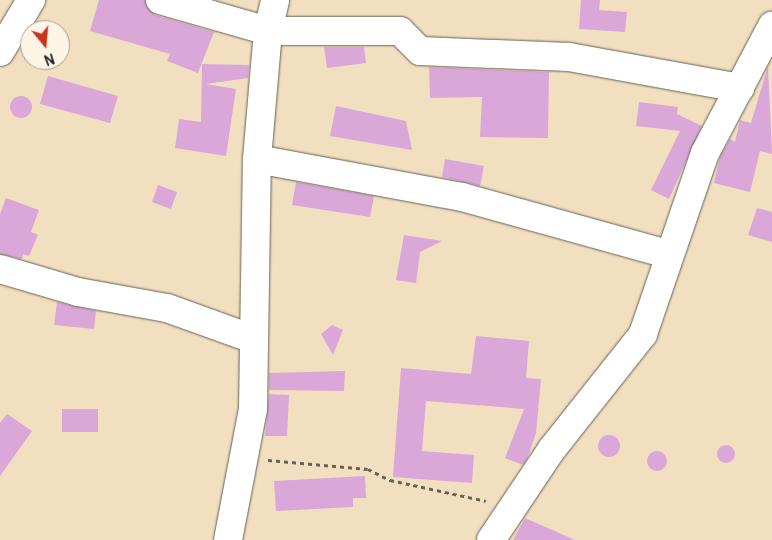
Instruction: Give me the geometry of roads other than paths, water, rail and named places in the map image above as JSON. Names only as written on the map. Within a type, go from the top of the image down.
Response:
[{"type":"street","points":[[0,52],[31,0]]},
{"type":"street","points":[[160,0],[268,32],[390,29],[400,31],[420,51],[569,57],[740,88]]},
{"type":"street","points":[[228,540],[245,459],[253,409],[253,339],[259,235],[257,159],[268,32],[275,0]]},
{"type":"street","points":[[491,540],[510,507],[643,334],[668,254],[705,153],[772,26]]},
{"type":"street","points":[[257,159],[462,197],[668,254]]},
{"type":"street","points":[[0,269],[78,292],[167,308],[253,339]]}]
